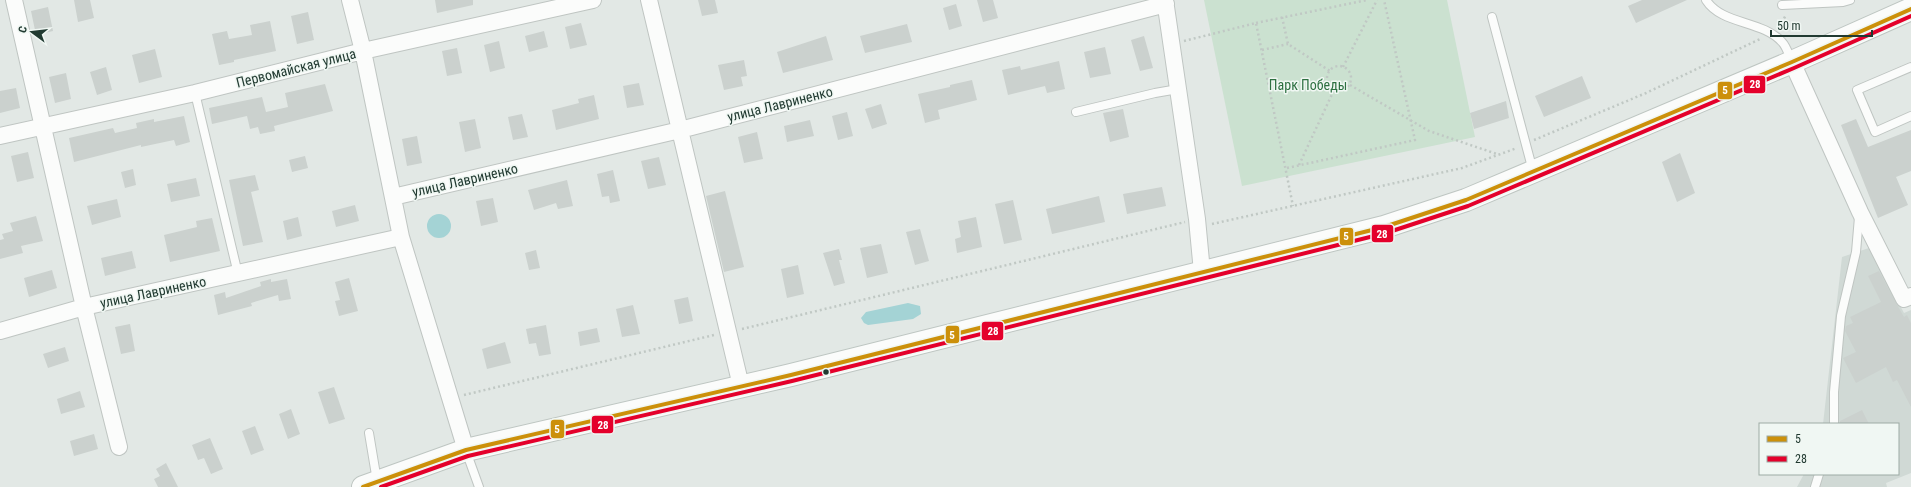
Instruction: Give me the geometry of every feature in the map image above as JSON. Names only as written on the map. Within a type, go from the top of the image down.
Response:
[{"type":"main road","points":[[370,484],[466,450],[806,371],[1384,227],[1466,200],[1792,62],[1911,9]]},
{"type":"street","points":[[14,0],[84,307],[119,447]]},
{"type":"street","points":[[350,0],[401,237],[466,450]]},
{"type":"street","name":"Первомайская улица","points":[[0,136],[194,93],[362,51],[593,0]]},
{"type":"street","points":[[649,0],[741,386]]},
{"type":"street","points":[[1166,2],[1197,223],[1202,272]]},
{"type":"street","name":"улица Лавриненко","points":[[392,197],[680,130],[1166,2]]},
{"type":"street","points":[[1792,62],[1860,212],[1904,299],[1911,296]]},
{"type":"street","name":"улица Лавриненко","points":[[0,331],[84,307],[401,237]]},
{"type":"lane","points":[[1706,0],[1714,10],[1771,34],[1783,42],[1792,62]]},
{"type":"lane","points":[[1782,5],[1843,2],[1850,0]]},
{"type":"lane","points":[[1492,17],[1533,172]]},
{"type":"lane","points":[[1911,67],[1857,90],[1875,132],[1911,116]]},
{"type":"lane","points":[[1076,112],[1178,89]]},
{"type":"lane","points":[[194,93],[238,274]]},
{"type":"lane","points":[[1834,423],[1834,392],[1841,316],[1856,252],[1860,212]]},
{"type":"lane","points":[[369,433],[370,484]]},
{"type":"lane","points":[[466,450],[480,487]]},
{"type":"lane","points":[[1815,487],[1819,475]]},
{"type":"path","points":[[1172,44],[1282,17],[1367,0]]},
{"type":"path","points":[[1344,67],[1377,0]]},
{"type":"path","points":[[1287,168],[1415,140],[1384,0]]},
{"type":"path","points":[[450,398],[1197,223],[1293,206],[1462,168],[1526,144],[1646,93],[1771,34],[1780,26],[1792,4]]},
{"type":"path","points":[[1282,17],[1288,44],[1330,71]]},
{"type":"path","points":[[1256,23],[1287,168],[1293,206]]},
{"type":"path","points":[[1262,50],[1288,44]]},
{"type":"path","points":[[1334,90],[1328,81],[1330,71],[1337,66],[1344,67],[1350,74],[1350,85]]},
{"type":"path","points":[[1350,85],[1429,131],[1498,155]]},
{"type":"path","points":[[1334,90],[1342,90],[1350,85]]},
{"type":"path","points":[[1298,165],[1334,90]]},
{"type":"shaded area","points":[[1869,248],[1904,313],[1911,310],[1911,473],[1886,483],[1887,487],[1797,487],[1803,475],[1899,475],[1899,423],[1823,423],[1842,257]]},
{"type":"green space","name":"Парк Победы","points":[[1204,0],[1447,0],[1475,137],[1242,186]]},
{"type":"water","points":[[439,214],[444,215],[450,221],[450,231],[444,237],[439,238],[434,237],[428,231],[427,226],[428,221],[434,215]]},
{"type":"water","points":[[908,303],[920,306],[921,314],[913,319],[868,325],[864,323],[861,318],[866,312]]},
{"type":"building","points":[[74,0],[90,0],[94,18],[78,22]]},
{"type":"building","points":[[435,0],[473,0],[473,5],[437,13]]},
{"type":"building","points":[[698,0],[715,0],[718,13],[702,16]]},
{"type":"building","points":[[977,0],[993,0],[998,18],[983,22]]},
{"type":"building","points":[[1642,0],[1687,0],[1636,23],[1628,6]]},
{"type":"building","points":[[956,4],[962,26],[949,30],[943,8]]},
{"type":"building","points":[[48,7],[53,31],[36,35],[31,11]]},
{"type":"building","points":[[308,12],[314,40],[297,44],[291,16]]},
{"type":"building","points":[[270,21],[276,51],[234,60],[234,62],[219,65],[212,34],[227,31],[229,39],[252,35],[250,25]]},
{"type":"building","points":[[581,23],[587,45],[570,49],[565,27]]},
{"type":"building","points":[[907,24],[912,42],[865,53],[860,36]]},
{"type":"building","points":[[544,31],[548,47],[529,52],[525,36]]},
{"type":"building","points":[[826,36],[833,60],[783,73],[777,52]]},
{"type":"building","points":[[1144,36],[1153,68],[1140,71],[1131,40]]},
{"type":"building","points":[[499,41],[505,68],[490,72],[484,45]]},
{"type":"building","points":[[1105,47],[1111,74],[1090,78],[1084,52]]},
{"type":"building","points":[[457,48],[462,73],[447,76],[442,51]]},
{"type":"building","points":[[155,49],[162,77],[139,83],[132,55]]},
{"type":"building","points":[[744,60],[747,76],[741,77],[743,86],[724,90],[718,65]]},
{"type":"building","points":[[1059,61],[1065,89],[1047,93],[1045,86],[1008,95],[1002,70],[1020,66],[1021,70]]},
{"type":"building","points":[[106,67],[112,90],[97,95],[90,72]]},
{"type":"building","points":[[66,73],[71,99],[55,103],[49,77]]},
{"type":"building","points":[[1582,76],[1591,98],[1544,117],[1535,96]]},
{"type":"building","points":[[972,80],[977,100],[938,110],[940,119],[925,123],[918,94],[950,87],[950,85]]},
{"type":"building","points":[[639,83],[644,105],[627,108],[623,86]]},
{"type":"building","points":[[325,84],[333,111],[274,126],[275,131],[260,134],[258,127],[250,129],[247,116],[212,124],[209,108],[262,97],[266,112],[288,107],[285,93]]},
{"type":"building","points":[[16,88],[20,108],[0,113],[0,91]]},
{"type":"building","points":[[594,95],[599,119],[556,130],[552,110],[579,103],[578,99]]},
{"type":"building","points":[[1506,101],[1509,118],[1474,129],[1470,113]]},
{"type":"building","points":[[881,104],[887,124],[872,129],[865,109]]},
{"type":"building","points":[[1123,109],[1129,137],[1110,142],[1103,113]]},
{"type":"building","points":[[847,112],[853,136],[838,140],[832,116]]},
{"type":"building","points":[[522,114],[528,137],[513,140],[508,117]]},
{"type":"building","points":[[184,116],[190,142],[176,146],[174,140],[141,147],[141,145],[74,162],[69,138],[113,128],[115,133],[137,128],[136,123],[154,119],[154,122]]},
{"type":"building","points":[[475,119],[481,148],[465,152],[459,122]]},
{"type":"building","points":[[1856,119],[1868,147],[1911,130],[1911,171],[1896,177],[1908,205],[1878,218],[1841,125]]},
{"type":"building","points":[[810,120],[814,136],[787,142],[784,126]]},
{"type":"building","points":[[757,132],[763,159],[744,163],[738,137]]},
{"type":"building","points":[[417,136],[422,163],[407,166],[402,139]]},
{"type":"building","points":[[28,152],[34,178],[17,182],[11,156]]},
{"type":"building","points":[[1680,153],[1695,193],[1677,202],[1662,162]]},
{"type":"building","points":[[305,156],[308,168],[292,172],[289,160]]},
{"type":"building","points":[[659,157],[666,185],[648,189],[641,161]]},
{"type":"building","points":[[133,169],[136,185],[125,188],[121,172]]},
{"type":"building","points":[[613,170],[620,201],[610,203],[609,196],[602,197],[597,174]]},
{"type":"building","points":[[255,175],[259,190],[251,192],[263,242],[243,246],[229,180]]},
{"type":"building","points":[[196,178],[200,196],[171,202],[167,184]]},
{"type":"building","points":[[567,180],[573,206],[558,209],[556,203],[534,210],[528,190]]},
{"type":"building","points":[[1162,187],[1166,206],[1127,214],[1123,194]]},
{"type":"building","points":[[725,191],[744,267],[724,272],[706,196]]},
{"type":"building","points":[[1099,196],[1105,222],[1052,234],[1046,209]]},
{"type":"building","points":[[493,198],[498,222],[481,226],[476,201]]},
{"type":"building","points":[[117,199],[121,217],[92,225],[87,206]]},
{"type":"building","points":[[1013,200],[1022,240],[1004,244],[995,204]]},
{"type":"building","points":[[355,205],[359,221],[336,227],[332,211]]},
{"type":"building","points":[[36,216],[43,241],[21,246],[23,253],[0,259],[0,240],[4,239],[2,234],[13,231],[10,223]]},
{"type":"building","points":[[298,217],[302,236],[287,240],[283,221]]},
{"type":"building","points":[[976,217],[982,247],[957,253],[955,239],[961,237],[958,221]]},
{"type":"building","points":[[212,218],[220,251],[170,262],[164,235],[197,227],[196,221]]},
{"type":"building","points":[[920,229],[929,261],[915,265],[906,232]]},
{"type":"building","points":[[881,244],[888,273],[867,278],[860,248]]},
{"type":"building","points":[[839,249],[842,260],[839,260],[845,283],[834,286],[823,253]]},
{"type":"building","points":[[536,250],[540,268],[529,270],[525,253]]},
{"type":"building","points":[[132,251],[136,268],[105,276],[101,258]]},
{"type":"building","points":[[798,265],[804,294],[787,298],[781,269]]},
{"type":"building","points":[[52,270],[57,288],[29,297],[24,278]]},
{"type":"building","points":[[1879,271],[1904,317],[1907,315],[1911,323],[1911,407],[1897,380],[1893,382],[1886,367],[1856,383],[1843,358],[1856,352],[1845,331],[1846,326],[1853,323],[1850,317],[1881,302],[1868,276]]},
{"type":"building","points":[[349,278],[358,311],[339,316],[335,301],[340,300],[335,282]]},
{"type":"building","points":[[271,279],[271,282],[287,279],[291,299],[279,301],[278,295],[251,303],[252,306],[218,315],[214,295],[225,292],[226,298],[261,286],[260,282]]},
{"type":"building","points":[[688,297],[693,321],[679,324],[674,300]]},
{"type":"building","points":[[633,305],[640,334],[622,337],[616,309]]},
{"type":"building","points":[[130,324],[135,351],[121,354],[115,327]]},
{"type":"building","points":[[546,325],[551,354],[539,356],[536,343],[529,344],[526,329]]},
{"type":"building","points":[[597,328],[600,342],[580,346],[578,332]]},
{"type":"building","points":[[505,342],[511,363],[487,369],[482,349]]},
{"type":"building","points":[[65,347],[69,361],[48,368],[43,354]]},
{"type":"building","points":[[334,387],[345,419],[329,424],[318,392]]},
{"type":"building","points":[[80,391],[85,407],[61,414],[57,399]]},
{"type":"building","points":[[291,409],[300,434],[288,439],[279,414]]},
{"type":"building","points":[[1862,410],[1868,423],[1840,423],[1840,421]]},
{"type":"building","points":[[255,426],[264,450],[251,455],[242,431]]},
{"type":"building","points":[[94,434],[98,449],[74,456],[70,441]]},
{"type":"building","points":[[210,438],[223,469],[211,474],[204,458],[198,460],[192,445]]},
{"type":"building","points":[[166,463],[178,487],[158,487],[154,479],[160,476],[156,469]]},
{"type":"transit line","name":"5","points":[[363,487],[466,450],[791,375],[1384,227],[1466,200],[1792,62],[1911,9]]},
{"type":"transit line","name":"28","points":[[381,487],[468,456],[792,381],[1386,233],[1468,206],[1794,68],[1911,16]]}]
